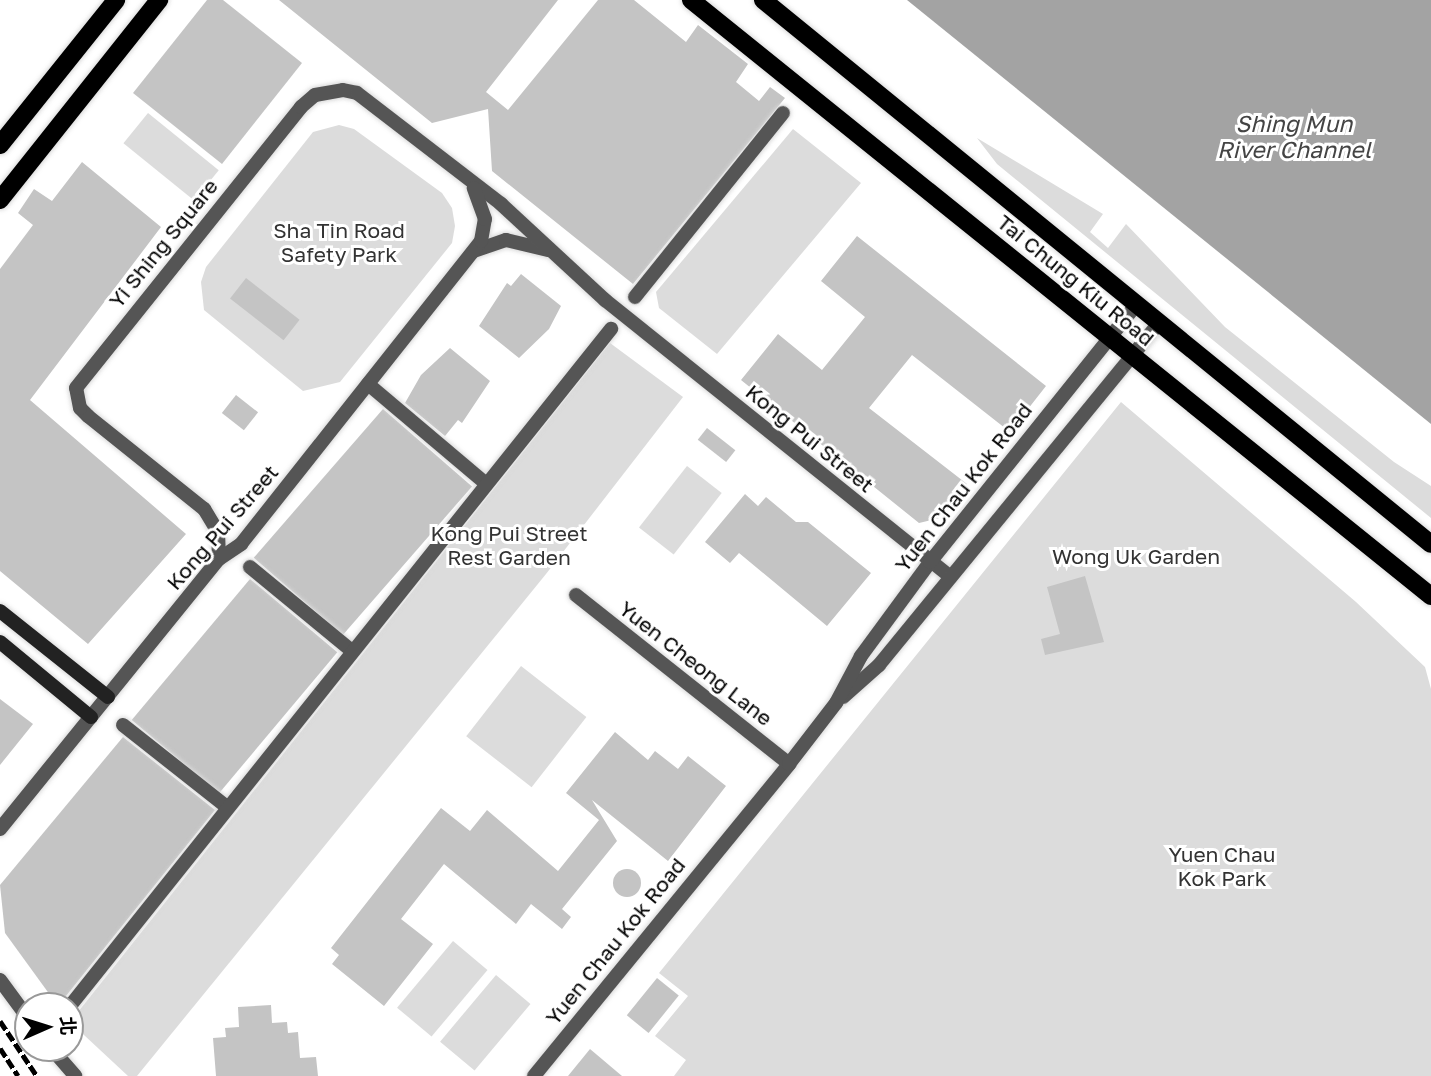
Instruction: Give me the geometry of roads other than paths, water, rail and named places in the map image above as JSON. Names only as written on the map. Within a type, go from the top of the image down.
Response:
[{"type":"main road","points":[[0,145],[116,0]]},
{"type":"main road","points":[[0,200],[159,0]]},
{"type":"main road","name":"Tai Chung Kiu Road","points":[[691,0],[1431,596]]},
{"type":"main road","name":"Tai Chung Kiu Road","points":[[763,0],[1431,544]]},
{"type":"street","name":"Yi Shing Square","points":[[219,559],[218,533],[212,519],[80,408],[76,399],[80,381],[228,195],[315,95],[329,90],[357,93],[473,187]]},
{"type":"street","points":[[635,297],[783,113]]},
{"type":"street","name":"Kong Pui Street","points":[[473,187],[526,225],[549,251],[949,576]]},
{"type":"street","name":"Kong Pui Street","points":[[0,829],[219,559],[241,544],[481,241],[485,219],[473,187]]},
{"type":"street","name":"Kong Pui Street","points":[[473,251],[506,240],[549,251]]},
{"type":"street","name":"Yuen Chau Kok Road","points":[[534,1076],[789,764],[836,703],[861,656],[930,562],[1136,306]]},
{"type":"street","name":"Yuen Chau Kok Road","points":[[836,703],[879,665],[949,576],[1158,324]]},
{"type":"street","points":[[81,992],[485,483],[611,329]]},
{"type":"street","points":[[368,384],[485,483]]},
{"type":"street","points":[[250,567],[352,651]]},
{"type":"street","name":"Yuen Cheong Lane","points":[[576,595],[789,764]]},
{"type":"street","points":[[0,611],[108,697]]},
{"type":"street","points":[[0,642],[90,717]]},
{"type":"street","points":[[123,725],[227,807]]},
{"type":"street","points":[[0,980],[14,999]]},
{"type":"street","points":[[63,1062],[75,1076]]},
{"type":"water","name":"Shing Mun River Channel","points":[[907,0],[1431,0],[1431,424]]},
{"type":"railway","points":[[0,1021],[37,1076]]},
{"type":"railway","points":[[0,1048],[18,1076]]},
{"type":"park label","name":"Sha Tin Road Safety Park","points":[[339,242]]},
{"type":"park label","name":"Kong Pui Street Rest Garden","points":[[509,545]]},
{"type":"park label","name":"Wong Uk Garden","points":[[1136,556]]},
{"type":"park label","name":"Yuen Chau Kok Park","points":[[1222,866]]}]
